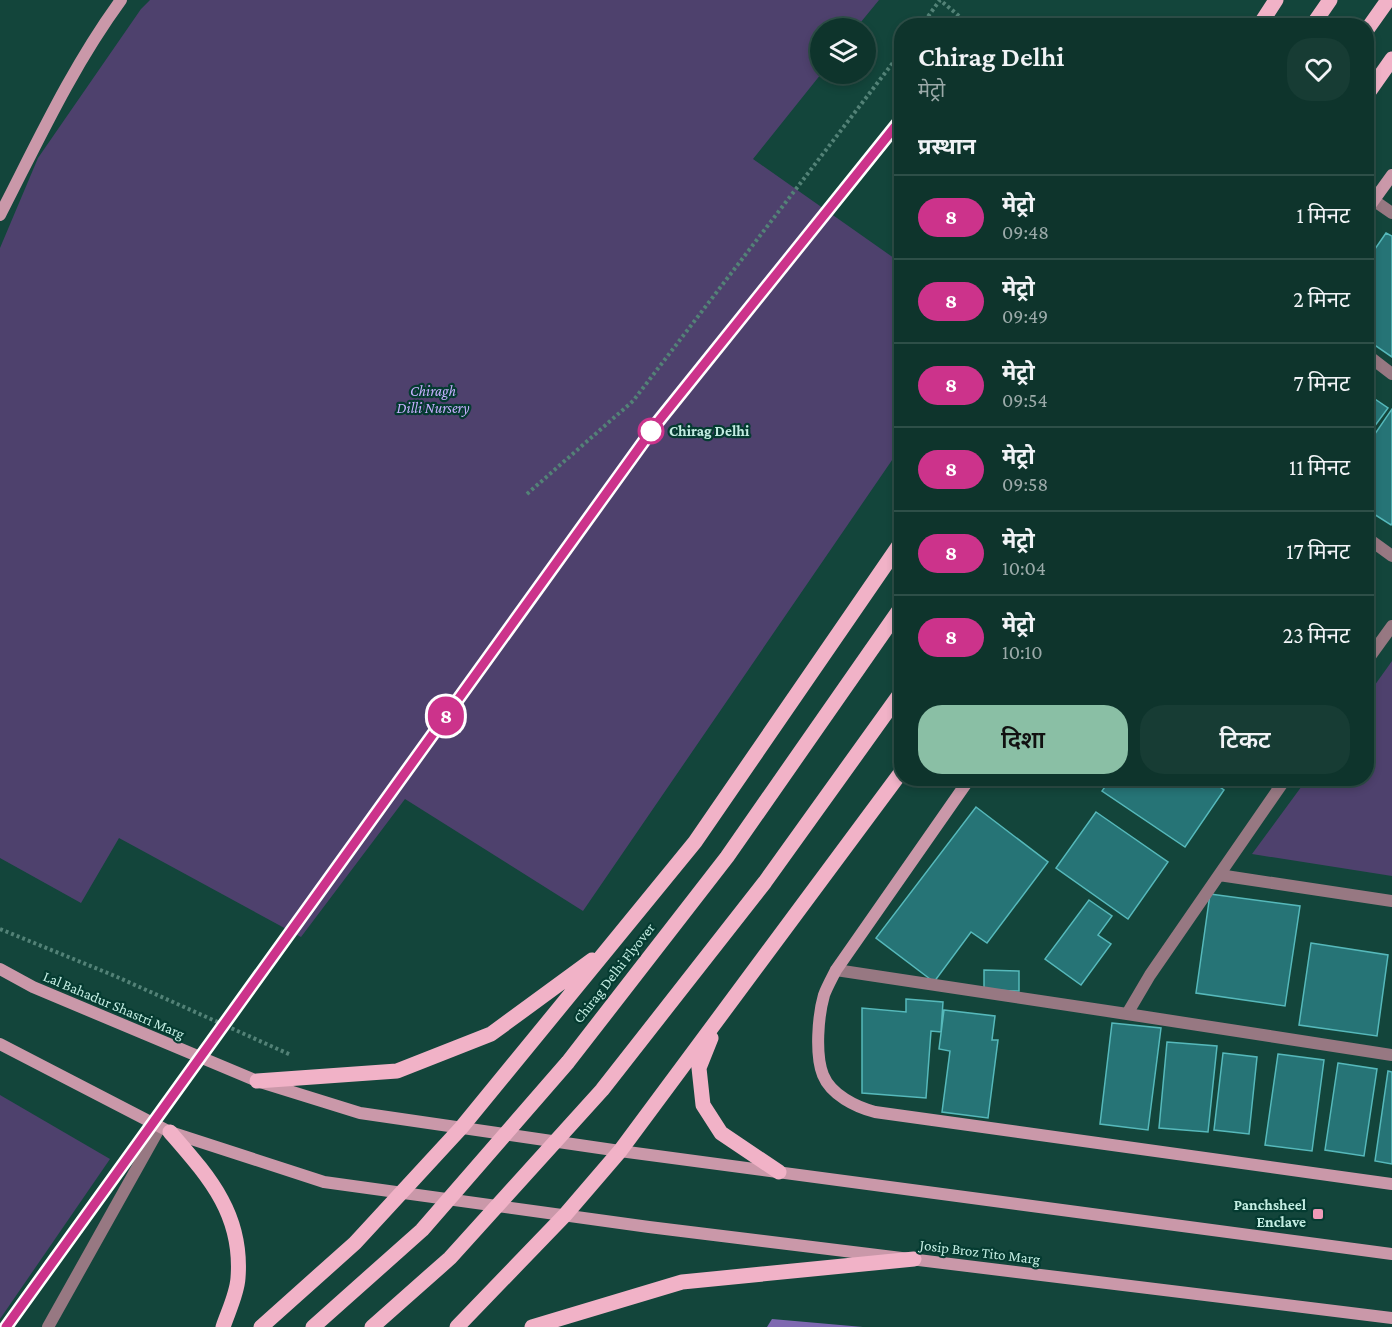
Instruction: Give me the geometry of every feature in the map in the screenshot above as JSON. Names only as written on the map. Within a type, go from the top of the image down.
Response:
[{"type":"main road","points":[[0,215],[74,70],[98,31],[121,0]]},
{"type":"main road","points":[[1264,18],[1276,0]]},
{"type":"main road","points":[[1318,18],[1330,0]]},
{"type":"main road","points":[[1374,20],[1388,0]]},
{"type":"main road","points":[[1374,85],[1392,59]]},
{"type":"main road","points":[[1374,196],[1392,174]]},
{"type":"main road","points":[[261,1327],[354,1243],[461,1128],[610,946],[695,842],[894,553]]},
{"type":"main road","name":"Chirag Delhi Flyover","points":[[313,1327],[422,1230],[568,1062],[727,857],[894,617]]},
{"type":"main road","points":[[372,1327],[450,1258],[602,1089],[765,882],[894,702]]},
{"type":"main road","points":[[457,1327],[565,1215],[620,1151],[894,782]]},
{"type":"main road","points":[[964,786],[836,970],[824,995],[818,1052],[823,1076],[836,1092],[858,1107],[875,1112],[1392,1184]]},
{"type":"main road","points":[[257,1081],[398,1071],[491,1034],[610,946]]},
{"type":"main road","name":"Lal Bahadur Shastri Marg","points":[[0,969],[33,987],[257,1081],[360,1113],[620,1151]]},
{"type":"main road","points":[[719,1018],[699,1068],[703,1105],[721,1133],[779,1172]]},
{"type":"main road","points":[[0,1044],[165,1130],[324,1182],[401,1193]]},
{"type":"main road","points":[[165,1130],[198,1164],[222,1198],[237,1237],[238,1280],[223,1327]]},
{"type":"main road","points":[[620,1151],[1392,1254]]},
{"type":"main road","name":"Josip Broz Tito Marg","points":[[401,1193],[1392,1318]]},
{"type":"main road","points":[[532,1327],[682,1281],[914,1259]]},
{"type":"street","points":[[1374,204],[1392,213]]},
{"type":"street","points":[[1374,360],[1392,374]]},
{"type":"street","points":[[1374,543],[1392,556]]},
{"type":"street","points":[[1374,652],[1392,626]]},
{"type":"street","points":[[1127,1014],[1150,975],[1280,786]]},
{"type":"street","points":[[1219,875],[1392,901]]},
{"type":"street","points":[[836,970],[1392,1055]]},
{"type":"street","points":[[48,1327],[165,1130]]},
{"type":"path","points":[[927,18],[940,0],[961,18]]},
{"type":"path","points":[[527,494],[633,401],[894,61]]},
{"type":"path","name":"Lal Bahadur Shastri Marg","points":[[0,929],[115,976],[294,1056]]},
{"type":"green space","name":"Chiragh Dilli Nursery","points":[[150,0],[879,0],[864,18],[810,18],[810,84],[813,84],[753,159],[894,258],[894,457],[583,911],[405,799],[301,937],[119,838],[81,903],[0,858],[0,248],[38,158],[141,9]]},
{"type":"green space","points":[[1392,661],[1392,876],[1252,854],[1302,786],[1374,786],[1374,686]]},
{"type":"green space","points":[[0,1095],[110,1159],[0,1319]]},
{"type":"shaded area","points":[[772,1319],[863,1327],[767,1327]]},
{"type":"building","points":[[1386,233],[1392,236],[1392,357],[1374,345],[1374,250]]},
{"type":"building","points":[[1374,398],[1388,408],[1374,427]]},
{"type":"building","points":[[1392,409],[1391,525],[1374,514],[1374,435]]},
{"type":"building","points":[[1105,786],[1218,786],[1224,790],[1185,847],[1102,791]]},
{"type":"building","points":[[976,807],[1048,862],[987,943],[971,932],[934,982],[876,938]]},
{"type":"building","points":[[1096,812],[1168,862],[1128,919],[1056,868]]},
{"type":"building","points":[[1210,894],[1300,906],[1285,1006],[1196,993]]},
{"type":"building","points":[[1089,900],[1112,916],[1098,935],[1111,944],[1081,985],[1045,959]]},
{"type":"building","points":[[1311,943],[1388,955],[1377,1036],[1299,1025]]},
{"type":"building","points":[[984,970],[1019,971],[1019,991],[984,990]]},
{"type":"building","points":[[906,999],[943,1002],[941,1032],[931,1031],[926,1098],[862,1093],[862,1008],[906,1012]]},
{"type":"building","points":[[944,1010],[995,1016],[992,1040],[998,1040],[988,1118],[942,1112],[950,1051],[939,1049]]},
{"type":"building","points":[[1112,1023],[1161,1028],[1148,1130],[1100,1124]]},
{"type":"building","points":[[1167,1042],[1217,1046],[1208,1132],[1159,1128]]},
{"type":"building","points":[[1223,1053],[1257,1057],[1249,1134],[1214,1130]]},
{"type":"building","points":[[1278,1054],[1324,1060],[1312,1151],[1265,1145]]},
{"type":"building","points":[[1338,1063],[1377,1069],[1364,1156],[1325,1150]]},
{"type":"building","points":[[1388,1071],[1392,1072],[1392,1164],[1375,1161]]},
{"type":"metro line","name":"8","points":[[6,1327],[657,423],[894,128]]},
{"type":"place","name":"Chirag Delhi","points":[[651,431]]},
{"type":"place","name":"Panchsheel Enclave","points":[[1318,1214]]}]
